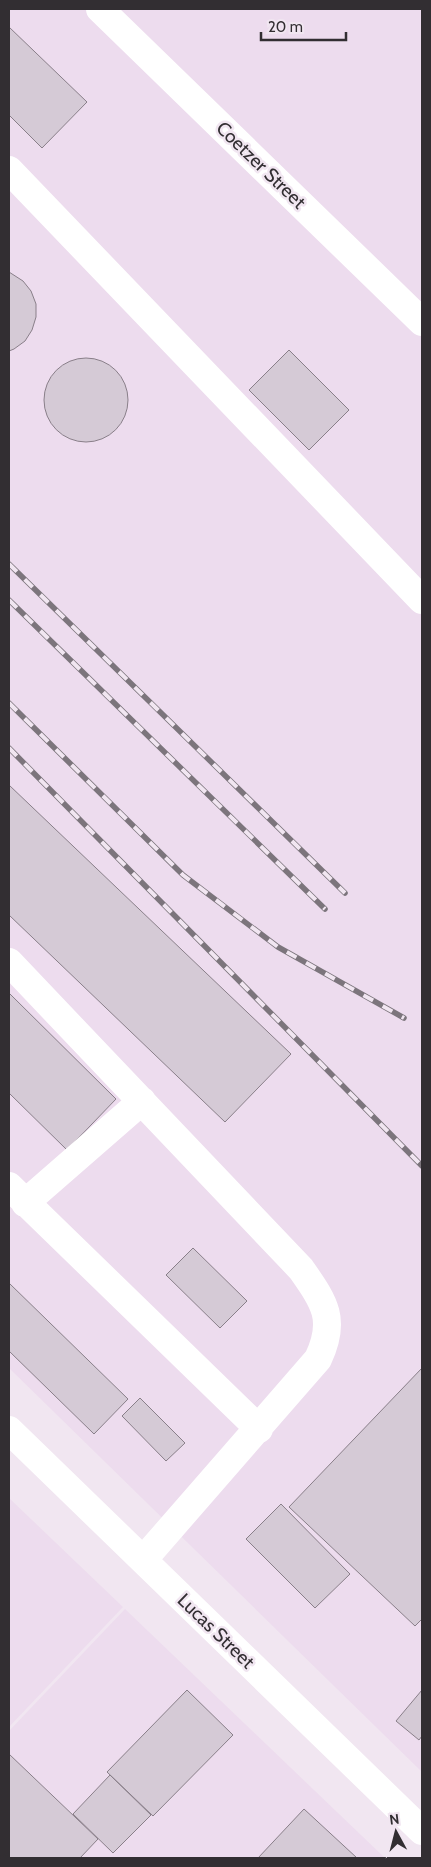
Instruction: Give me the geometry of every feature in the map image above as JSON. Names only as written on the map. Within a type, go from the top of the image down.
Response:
[{"type":"street","name":"Coetzer Street","points":[[100,9],[422,322]]},
{"type":"street","points":[[9,170],[422,600]]},
{"type":"street","points":[[9,962],[300,1269],[321,1297],[328,1322],[326,1342],[318,1359],[143,1560]]},
{"type":"street","points":[[142,1101],[17,1195],[258,1429]]},
{"type":"street","name":"Lucas Street","points":[[9,1430],[422,1831]]},
{"type":"shaded area","points":[[9,9],[422,9],[422,1772],[9,1368]]},
{"type":"shaded area","points":[[9,1498],[123,1607],[9,1727]]},
{"type":"shaded area","points":[[125,1609],[385,1858],[9,1858],[9,1731]]},
{"type":"building","points":[[9,27],[87,102],[42,148],[9,115]]},
{"type":"building","points":[[9,272],[23,281],[31,291],[36,304],[36,317],[32,330],[25,341],[9,351]]},
{"type":"building","points":[[289,350],[349,410],[309,450],[249,390]]},
{"type":"building","points":[[78,358],[94,358],[110,365],[121,376],[128,392],[125,416],[116,430],[110,435],[94,442],[78,442],[62,435],[51,424],[44,408],[44,392],[51,376],[62,365]]},
{"type":"building","points":[[9,785],[291,1054],[225,1122],[9,915]]},
{"type":"building","points":[[9,993],[116,1099],[67,1150],[9,1093]]},
{"type":"building","points":[[193,1248],[247,1301],[220,1328],[166,1275]]},
{"type":"building","points":[[9,1283],[128,1399],[94,1434],[9,1351]]},
{"type":"building","points":[[422,1368],[422,1619],[415,1626],[289,1507]]},
{"type":"building","points":[[140,1398],[185,1443],[166,1461],[122,1416]]},
{"type":"building","points":[[281,1504],[350,1574],[315,1608],[246,1539]]},
{"type":"building","points":[[187,1690],[233,1735],[153,1816],[107,1772]]},
{"type":"building","points":[[422,1690],[422,1736],[419,1740],[396,1721]]},
{"type":"building","points":[[9,1754],[98,1839],[80,1858],[9,1858]]},
{"type":"building","points":[[110,1775],[151,1815],[113,1853],[73,1814]]},
{"type":"building","points":[[304,1809],[357,1858],[258,1858]]},
{"type":"railway","points":[[9,564],[345,893]]},
{"type":"railway","points":[[9,600],[325,909]]},
{"type":"railway","points":[[9,703],[183,875],[278,947],[404,1018]]},
{"type":"railway","points":[[9,748],[422,1166]]}]
